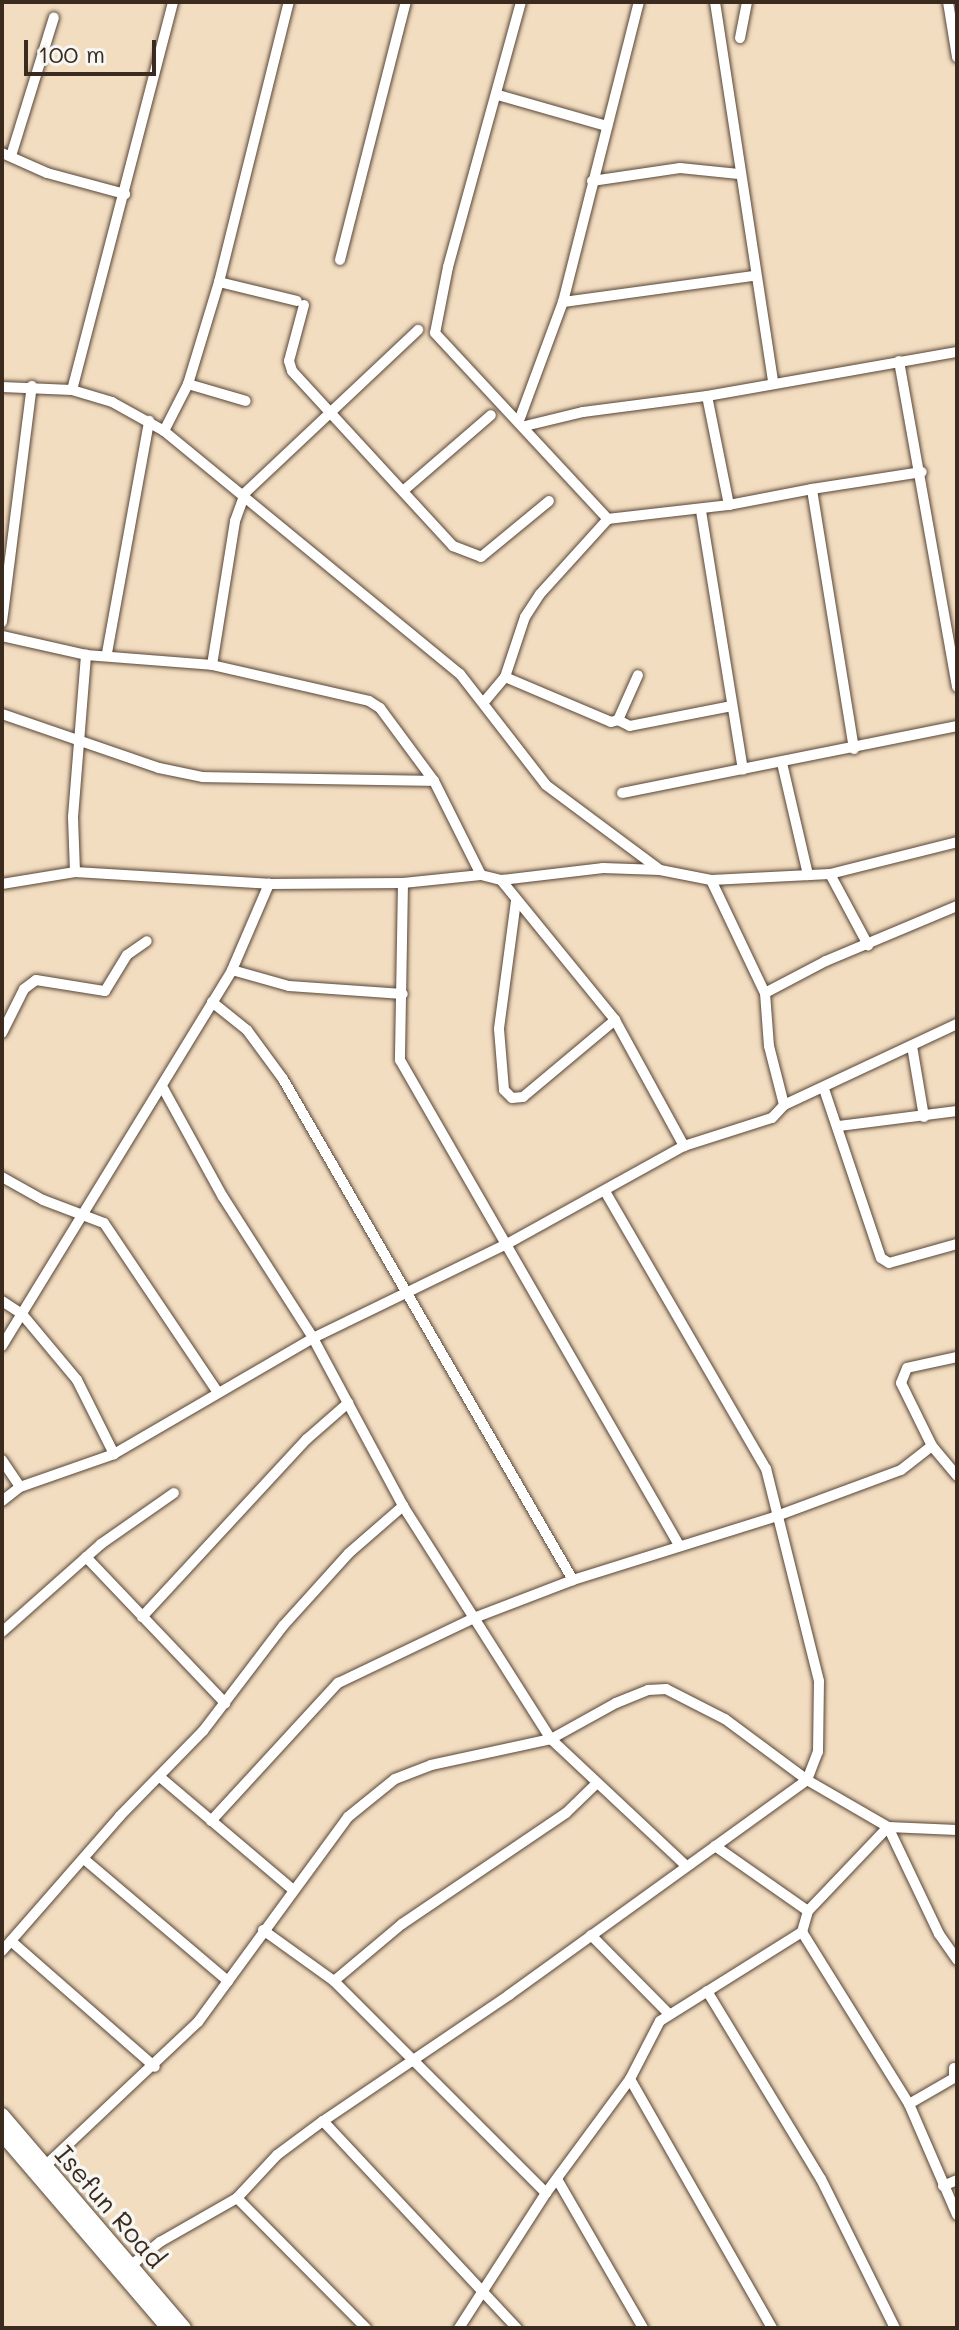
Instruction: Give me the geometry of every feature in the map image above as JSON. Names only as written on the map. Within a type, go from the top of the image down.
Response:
[{"type":"street","points":[[72,390],[173,2]]},
{"type":"street","points":[[164,431],[188,384],[219,282],[289,2]]},
{"type":"street","points":[[340,260],[406,2]]},
{"type":"street","points":[[521,2],[498,95],[448,267],[435,333],[522,422],[608,519]]},
{"type":"street","points":[[522,422],[563,302],[639,2]]},
{"type":"street","points":[[715,2],[754,276],[773,383]]},
{"type":"street","points":[[740,38],[747,2]]},
{"type":"street","points":[[948,2],[957,57]]},
{"type":"street","points":[[54,17],[6,155],[47,173],[125,194]]},
{"type":"street","points":[[498,95],[607,126]]},
{"type":"street","points":[[592,181],[680,168],[739,174]]},
{"type":"street","points":[[563,302],[754,276]]},
{"type":"street","points":[[219,282],[301,303],[290,367],[453,546],[473,557],[490,552],[549,501]]},
{"type":"street","points":[[212,665],[235,521],[245,493],[418,330]]},
{"type":"street","points":[[522,422],[596,409],[707,396],[957,352]]},
{"type":"street","points":[[899,361],[922,472],[957,687]]},
{"type":"street","points":[[188,384],[246,401]]},
{"type":"street","points":[[2,622],[32,386]]},
{"type":"street","points":[[2,387],[72,390],[149,421],[164,431],[245,493],[460,674],[546,785],[586,820],[634,846],[660,870]]},
{"type":"street","points":[[707,396],[729,505]]},
{"type":"street","points":[[403,491],[491,415]]},
{"type":"street","points":[[107,653],[149,421]]},
{"type":"street","points":[[484,702],[505,677],[525,617],[540,594],[608,519],[701,511],[922,472]]},
{"type":"street","points":[[812,489],[854,749]]},
{"type":"street","points":[[701,511],[743,770]]},
{"type":"street","points":[[2,636],[86,655],[107,653],[212,665],[369,701],[434,781],[481,875]]},
{"type":"street","points":[[75,872],[79,741],[86,655]]},
{"type":"street","points":[[618,720],[638,675]]},
{"type":"street","points":[[505,677],[608,722],[618,720],[630,726],[732,706]]},
{"type":"street","points":[[2,714],[79,741],[203,777],[434,781]]},
{"type":"street","points":[[622,793],[957,726]]},
{"type":"street","points":[[782,763],[808,875]]},
{"type":"street","points":[[2,884],[75,872],[269,884],[403,883],[481,875],[501,880],[603,868],[660,870],[711,880],[830,874],[957,842]]},
{"type":"street","points":[[830,874],[868,945]]},
{"type":"street","points":[[501,880],[516,901],[572,962],[615,1020],[684,1146]]},
{"type":"street","points":[[711,880],[765,993],[769,1046],[784,1105]]},
{"type":"street","points":[[403,883],[400,1060],[679,1545]]},
{"type":"street","points":[[2,1346],[82,1212],[163,1088],[232,970],[269,884]]},
{"type":"street","points":[[516,901],[499,1029],[504,1090],[512,1098],[523,1097],[615,1020]]},
{"type":"street","points":[[765,993],[957,906]]},
{"type":"street","points":[[2,1033],[24,989],[36,980],[105,991],[127,955],[147,941]]},
{"type":"street","points":[[232,970],[289,986],[403,994]]},
{"type":"street","points":[[212,1002],[247,1030],[283,1079],[573,1580]]},
{"type":"street","points":[[2,1501],[20,1487],[114,1454],[217,1391],[313,1338],[606,1193],[684,1146],[772,1118],[784,1105],[824,1089],[957,1024]]},
{"type":"street","points":[[912,1046],[924,1117]]},
{"type":"street","points":[[163,1088],[223,1197],[313,1338],[403,1506],[551,1739],[595,1785],[684,1864]]},
{"type":"street","points":[[824,1089],[881,1258],[889,1263],[957,1244]]},
{"type":"street","points":[[839,1126],[957,1111]]},
{"type":"street","points":[[2,1177],[43,1200],[82,1212],[104,1223],[217,1391]]},
{"type":"street","points":[[129,2267],[160,2242],[237,2198],[277,2155],[323,2121],[413,2061],[591,1935],[684,1864],[715,1846],[807,1780],[818,1752],[819,1681],[774,1517],[766,1469],[606,1193]]},
{"type":"street","points":[[2,1301],[22,1314],[77,1380],[114,1454]]},
{"type":"street","points":[[957,1357],[904,1370],[901,1388],[932,1446],[957,1476]]},
{"type":"street","points":[[142,1617],[307,1439],[348,1403]]},
{"type":"street","points":[[211,1821],[338,1683],[474,1618],[573,1580],[774,1517],[901,1470],[932,1446]]},
{"type":"street","points":[[2,1460],[20,1487]]},
{"type":"street","points":[[2,1632],[86,1557],[174,1493]]},
{"type":"street","points":[[2,1951],[225,1703],[349,1553],[403,1506]]},
{"type":"street","points":[[86,1557],[225,1703]]},
{"type":"street","points":[[44,2167],[155,2067],[228,1981],[292,1889],[348,1817],[395,1779],[431,1765],[551,1739],[616,1703],[666,1689],[725,1719],[807,1780],[888,1827],[957,1830]]},
{"type":"street","points":[[160,1777],[292,1889]]},
{"type":"street","points":[[334,1981],[402,1924],[566,1813],[595,1785]]},
{"type":"street","points":[[459,2328],[546,2193],[630,2079],[642,2049],[669,2014],[802,1932],[808,1911],[888,1827]]},
{"type":"street","points":[[888,1827],[957,1960]]},
{"type":"street","points":[[715,1846],[808,1911]]},
{"type":"street","points":[[84,1859],[228,1981]]},
{"type":"street","points":[[263,1930],[334,1981],[546,2193]]},
{"type":"street","points":[[802,1932],[909,2104],[957,2215]]},
{"type":"street","points":[[591,1935],[669,2014]]},
{"type":"street","points":[[11,1941],[155,2067]]},
{"type":"street","points":[[707,1991],[821,2179],[895,2328]]},
{"type":"street","points":[[909,2104],[954,2078],[954,2068]]},
{"type":"street","points":[[630,2079],[772,2328]]},
{"type":"street","name":"Isefun Road","points":[[2,2115],[184,2328]]},
{"type":"street","points":[[323,2121],[485,2288],[517,2328]]},
{"type":"street","name":"Isefun Road","points":[[2,2134],[168,2328]]},
{"type":"street","points":[[557,2179],[643,2328]]},
{"type":"street","points":[[943,2186],[957,2180]]},
{"type":"street","points":[[237,2198],[366,2328]]}]
